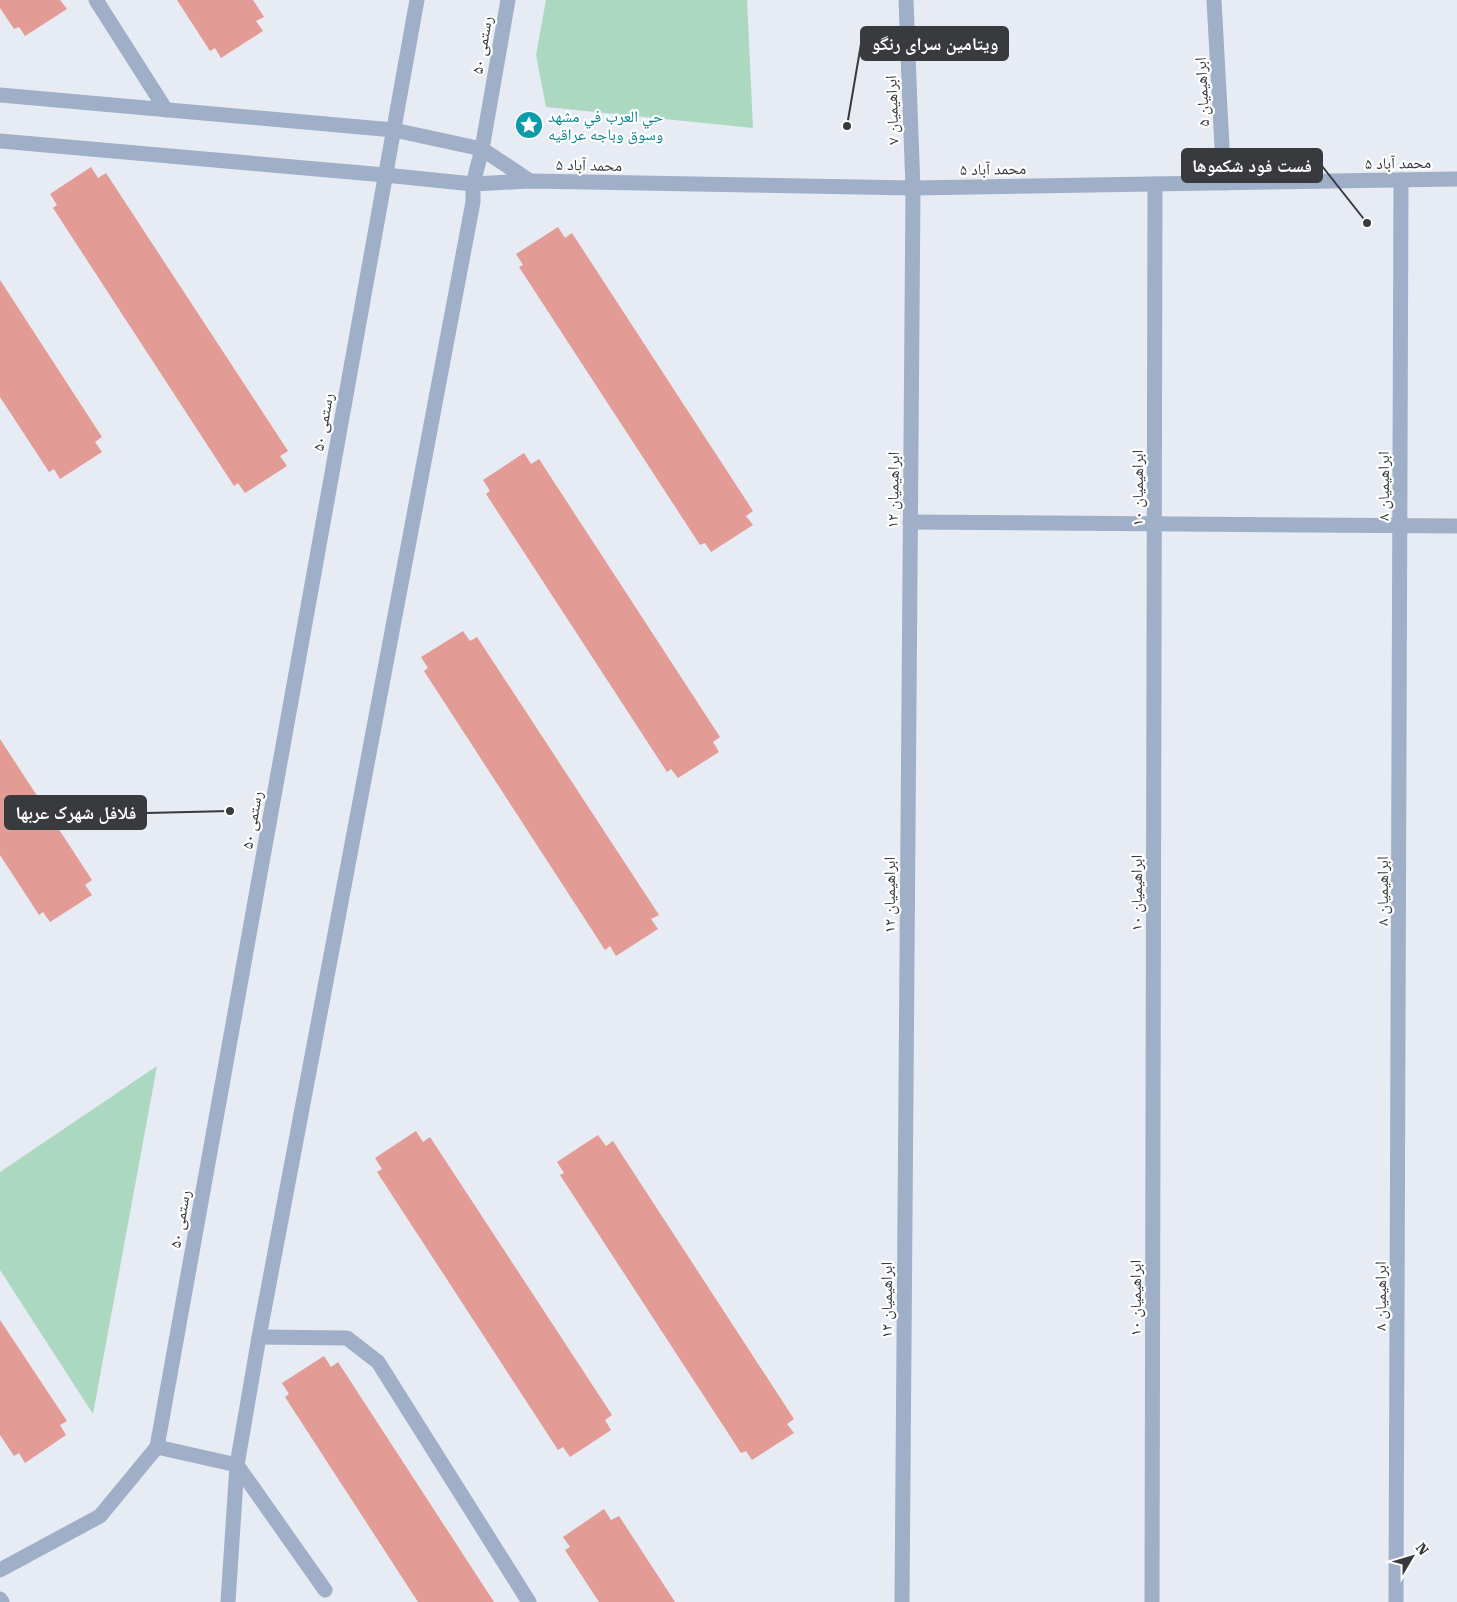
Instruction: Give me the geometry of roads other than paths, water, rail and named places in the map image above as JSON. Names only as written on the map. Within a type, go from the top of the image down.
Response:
[{"type":"street","points":[[96,0],[166,110]]},
{"type":"street","name":"رستمی ۵۰","points":[[0,1570],[100,1516],[157,1447],[417,0]]},
{"type":"street","name":"رستمی ۵۰","points":[[228,1602],[237,1465],[259,1337],[473,202],[474,184],[482,149],[508,0]]},
{"type":"street","name":"ابراهیمیان ۷","points":[[906,0],[913,188]]},
{"type":"street","name":"ابراهیمیان ۵","points":[[1214,0],[1224,183]]},
{"type":"street","points":[[0,95],[394,130],[482,149],[530,181]]},
{"type":"street","name":"محمد آباد ۵","points":[[0,141],[474,184],[530,181],[913,188],[1457,179]]},
{"type":"street","name":"ابراهیمیان ۸","points":[[1396,1602],[1401,180]]},
{"type":"street","name":"ابراهیمیان ۱۰","points":[[1152,1602],[1155,184]]},
{"type":"street","name":"ابراهیمیان ۱۲","points":[[902,1602],[913,188]]},
{"type":"street","points":[[910,522],[1457,526]]},
{"type":"street","points":[[259,1337],[347,1338],[378,1362],[529,1602]]},
{"type":"street","points":[[157,1447],[237,1465],[325,1590]]},
{"type":"place","name":"حي العرب في مشهد وسوق وباجه عراقيه","points":[[529,125]]},
{"type":"place","name":"ویتامین سرای رنگو","points":[[847,126]]},
{"type":"place","name":"فست فود شکموها","points":[[1367,223]]},
{"type":"place","name":"فلافل شهرک عربها","points":[[230,811]]}]
